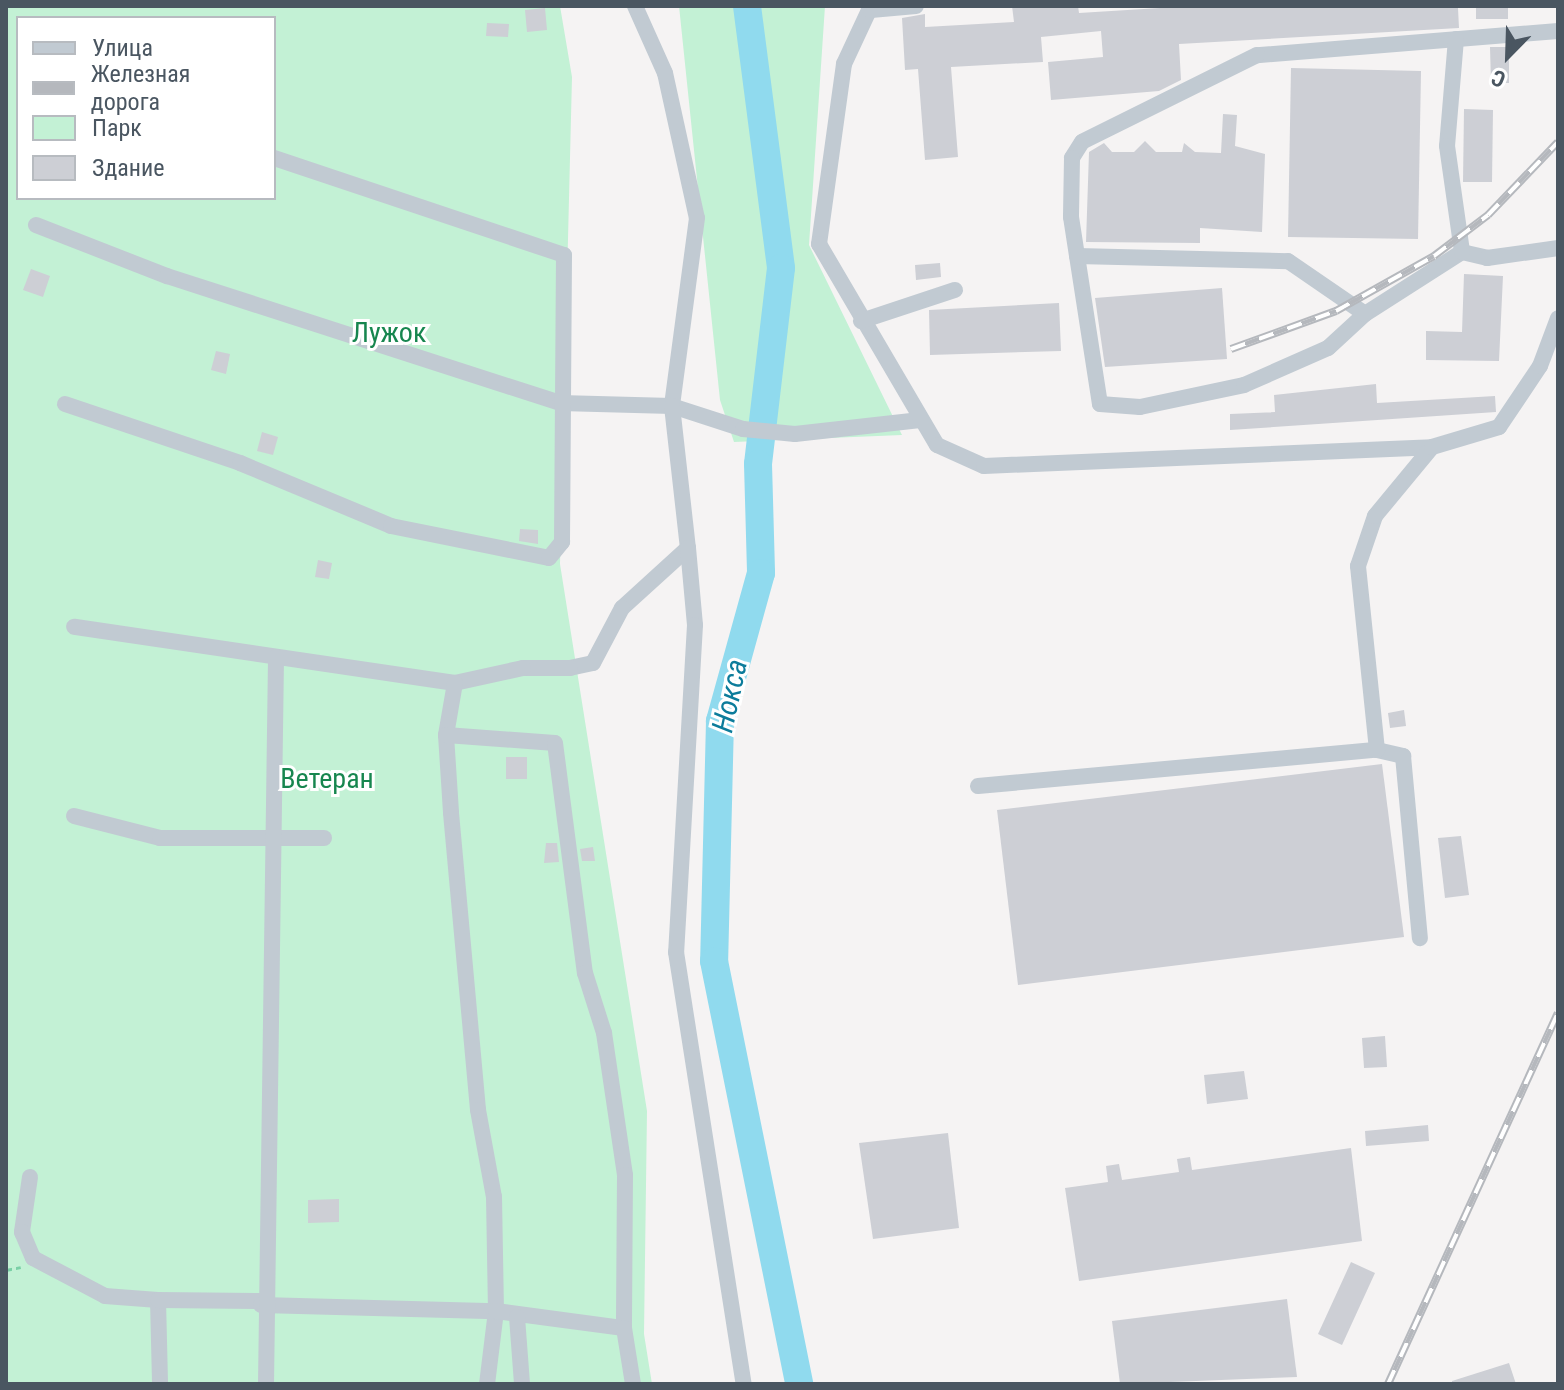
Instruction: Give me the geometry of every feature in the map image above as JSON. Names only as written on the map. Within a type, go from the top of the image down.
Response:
[{"type":"street","points":[[635,6],[665,73],[697,218],[672,406],[695,625],[676,952],[744,1384]]},
{"type":"street","points":[[916,6],[871,8],[844,64],[819,244],[861,321],[937,445],[984,466],[1432,447],[1499,427],[1540,366],[1558,318]]},
{"type":"street","points":[[1558,31],[1257,55],[1082,142],[1072,158],[1077,256],[1100,404],[1140,407],[1244,385],[1328,348],[1365,314],[1462,252],[1487,258],[1558,248]]},
{"type":"street","points":[[1456,39],[1447,146],[1462,252]]},
{"type":"street","points":[[65,404],[240,463],[391,526],[549,558],[562,542],[560,403],[564,255],[276,159]]},
{"type":"street","points":[[36,225],[167,276],[560,403],[672,406],[743,429],[795,434],[920,420]]},
{"type":"street","points":[[1077,256],[1288,261],[1365,314]]},
{"type":"street","points":[[861,321],[955,290]]},
{"type":"street","points":[[1377,750],[1376,701],[1358,566],[1375,516],[1432,447]]},
{"type":"street","points":[[74,627],[455,683],[593,663],[622,608],[688,548]]},
{"type":"street","points":[[266,1384],[262,1303],[276,657]]},
{"type":"street","points":[[455,683],[446,735],[478,1110],[494,1197],[496,1311],[487,1384]]},
{"type":"street","points":[[446,735],[555,743],[585,973],[604,1033],[625,1175],[624,1328],[633,1384]]},
{"type":"street","points":[[978,786],[1377,750],[1403,756],[1420,938]]},
{"type":"street","points":[[74,816],[160,838],[324,838]]},
{"type":"street","points":[[30,1177],[22,1232],[33,1258],[105,1296],[496,1311],[517,1317],[624,1328]]},
{"type":"street","points":[[158,1300],[160,1384]]},
{"type":"street","points":[[517,1317],[522,1384]]},
{"type":"green space","name":"Ветеран","points":[[6,6],[560,6],[572,77],[560,564],[647,1111],[644,1334],[652,1384],[6,1384]]},
{"type":"green space","points":[[679,6],[825,6],[809,245],[902,435],[734,442],[720,400]]},
{"type":"building","points":[[1012,6],[1078,6],[1079,13],[1192,6],[1458,8],[1459,28],[1179,44],[1181,80],[1159,91],[1051,100],[1048,62],[1103,57],[1101,31],[1041,37],[1043,62],[951,67],[958,157],[925,160],[918,69],[905,70],[902,18],[925,14],[925,27],[1014,22]]},
{"type":"building","points":[[1476,6],[1508,6],[1508,19],[1476,19]]},
{"type":"building","points":[[545,8],[547,30],[527,32],[525,10]]},
{"type":"building","points":[[487,23],[509,24],[508,37],[486,36]]},
{"type":"building","points":[[1490,47],[1509,47],[1509,83],[1491,83]]},
{"type":"building","points":[[1291,68],[1421,71],[1418,239],[1288,237]]},
{"type":"building","points":[[1464,109],[1493,110],[1492,182],[1463,182]]},
{"type":"building","points":[[1223,114],[1237,115],[1235,146],[1265,154],[1262,232],[1200,228],[1200,243],[1086,242],[1089,152],[1104,143],[1112,152],[1134,152],[1145,141],[1156,152],[1182,152],[1184,143],[1195,152],[1221,153]]},
{"type":"building","points":[[940,263],[941,277],[916,280],[915,265]]},
{"type":"building","points":[[31,269],[50,276],[43,297],[23,290]]},
{"type":"building","points":[[1464,274],[1503,276],[1499,361],[1426,360],[1426,331],[1462,332]]},
{"type":"building","points":[[1222,288],[1227,359],[1105,367],[1095,298]]},
{"type":"building","points":[[1059,303],[1061,351],[930,355],[929,310]]},
{"type":"building","points":[[216,351],[230,354],[226,374],[211,370]]},
{"type":"building","points":[[1376,384],[1377,403],[1495,396],[1496,412],[1230,430],[1230,414],[1275,412],[1274,395]]},
{"type":"building","points":[[262,432],[278,437],[273,455],[257,451]]},
{"type":"building","points":[[520,529],[538,530],[538,544],[519,541]]},
{"type":"building","points":[[318,560],[332,563],[329,579],[315,577]]},
{"type":"building","points":[[1404,710],[1406,726],[1390,728],[1388,713]]},
{"type":"building","points":[[506,757],[527,757],[527,779],[506,779]]},
{"type":"building","points":[[1382,764],[1404,937],[1018,985],[997,810]]},
{"type":"building","points":[[1461,836],[1469,895],[1445,898],[1438,838]]},
{"type":"building","points":[[546,843],[557,843],[559,862],[544,863]]},
{"type":"building","points":[[593,847],[595,861],[582,861],[580,849]]},
{"type":"building","points":[[1385,1036],[1387,1067],[1364,1068],[1362,1038]]},
{"type":"building","points":[[1244,1071],[1248,1099],[1207,1104],[1204,1075]]},
{"type":"building","points":[[1428,1125],[1429,1141],[1366,1146],[1365,1131]]},
{"type":"building","points":[[948,1133],[959,1228],[873,1239],[859,1143]]},
{"type":"building","points":[[1351,1148],[1362,1241],[1079,1281],[1065,1188],[1108,1182],[1106,1166],[1119,1164],[1122,1180],[1179,1172],[1177,1159],[1190,1157],[1192,1170]]},
{"type":"building","points":[[339,1199],[339,1222],[308,1223],[308,1200]]},
{"type":"building","points":[[1351,1262],[1375,1273],[1342,1345],[1318,1334]]},
{"type":"building","points":[[1287,1299],[1297,1377],[1120,1384],[1112,1321]]},
{"type":"building","points":[[1509,1363],[1516,1384],[1452,1384],[1452,1381]]},
{"type":"waterway","name":"Нокса","points":[[747,6],[781,268],[758,464],[761,573],[720,721],[714,961],[799,1384]]},
{"type":"railway","points":[[1231,349],[1336,311],[1434,256],[1488,215],[1558,142]]},
{"type":"railway","points":[[1388,1384],[1558,1013]]},
{"type":"park label","name":"Лужок","points":[[389,333]]}]
